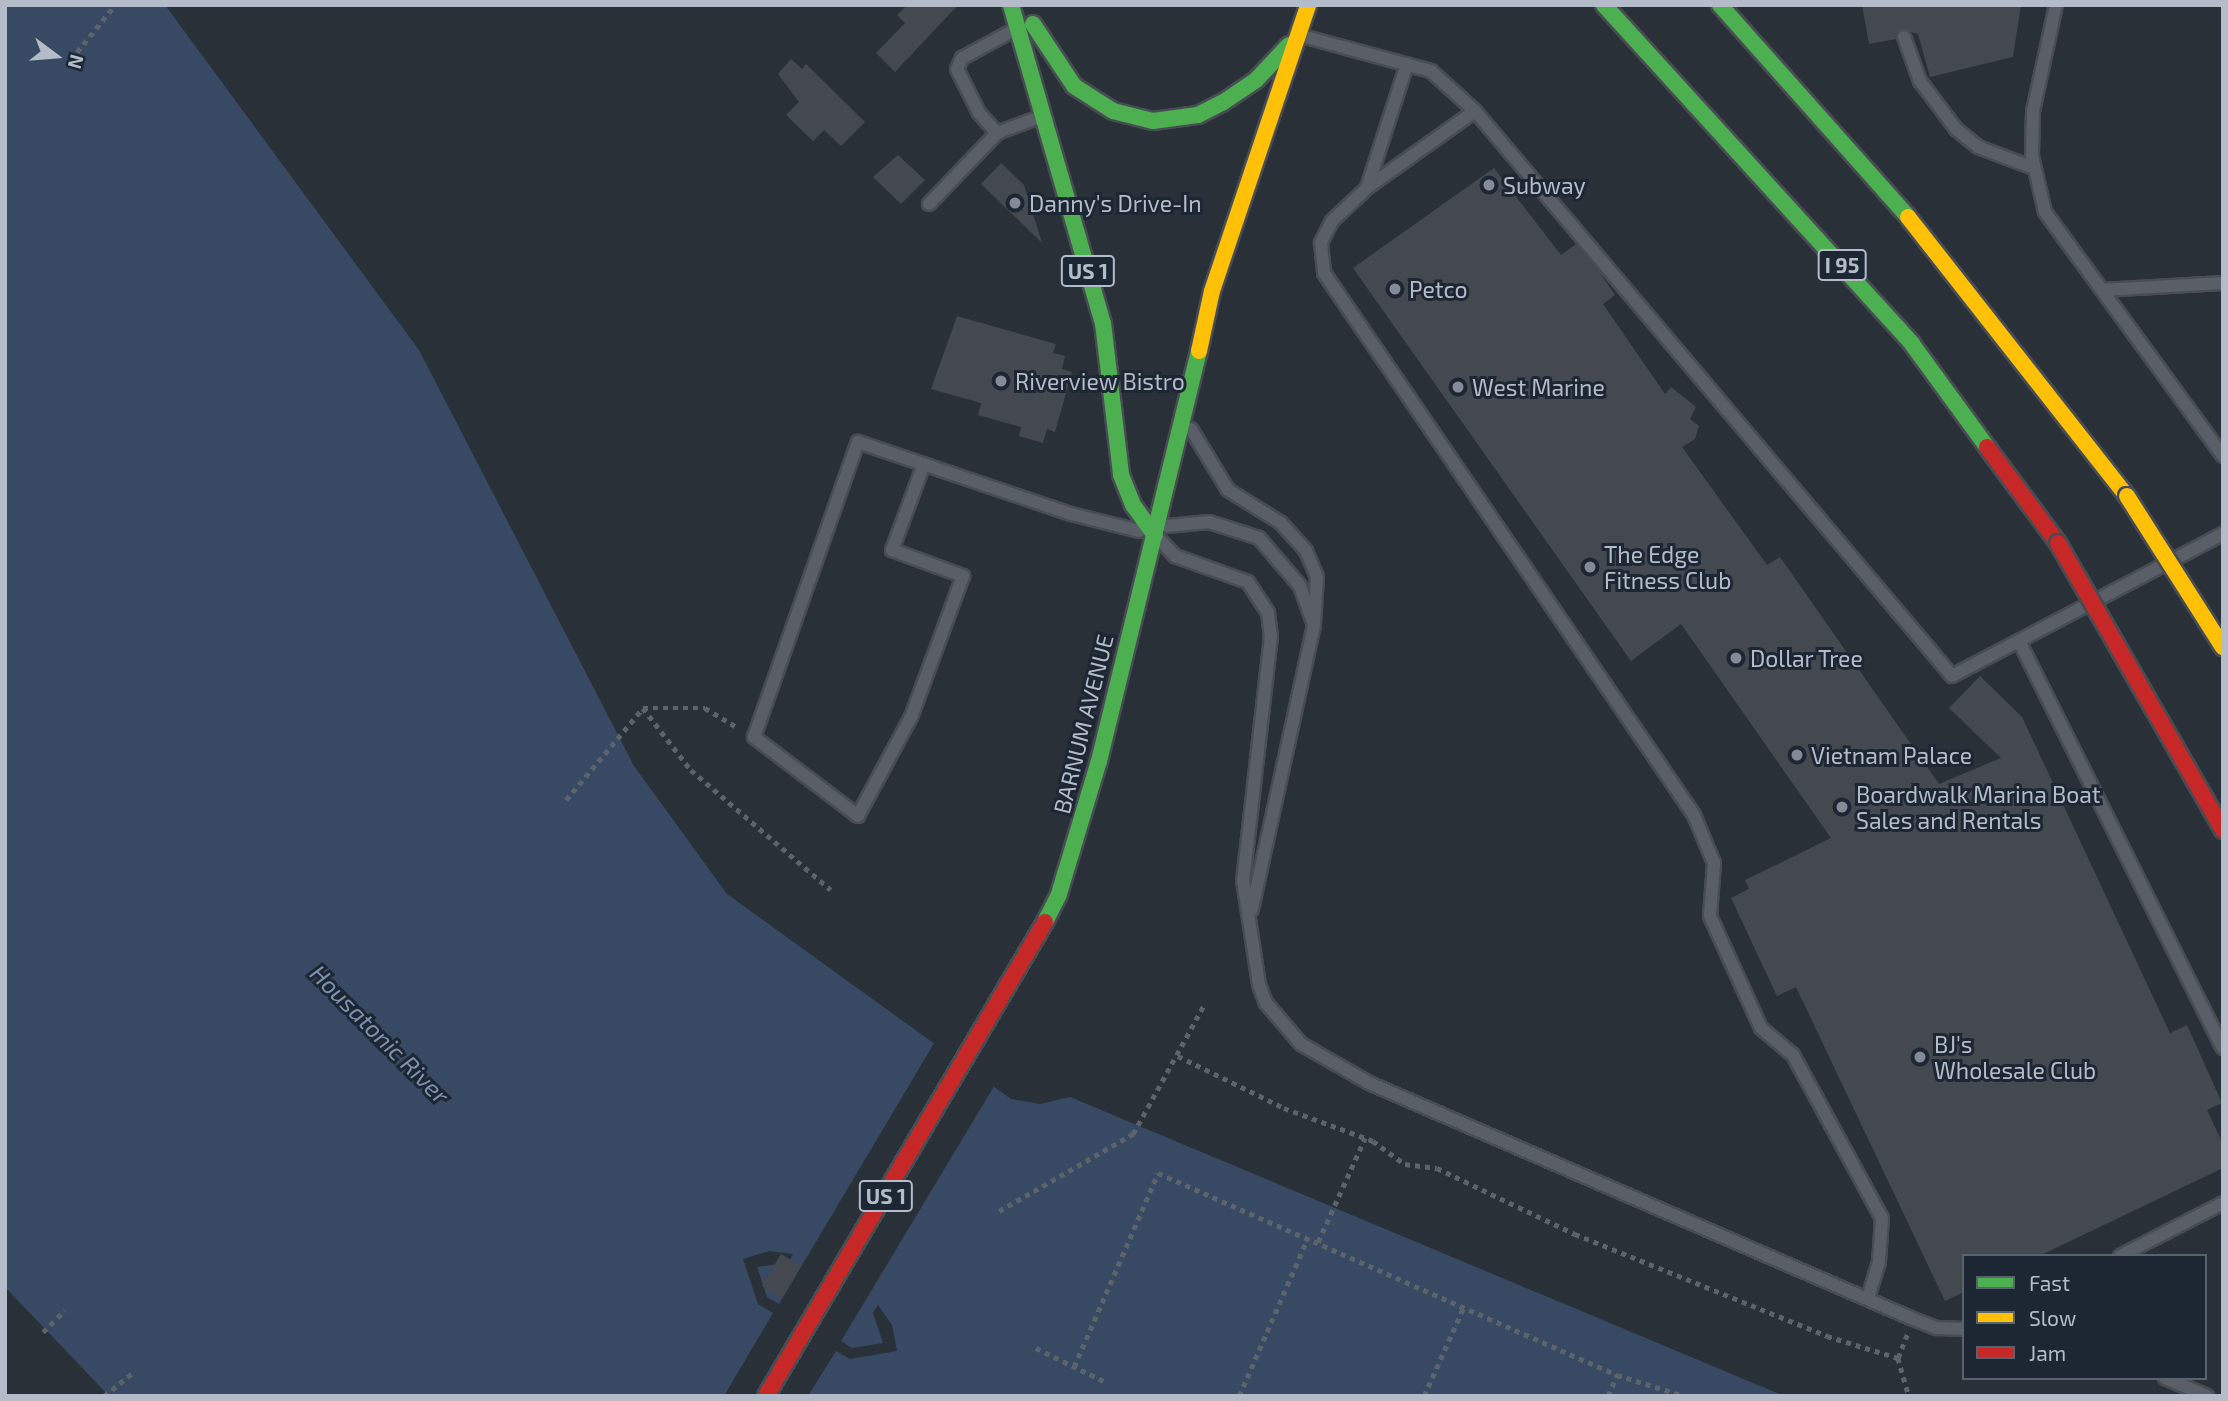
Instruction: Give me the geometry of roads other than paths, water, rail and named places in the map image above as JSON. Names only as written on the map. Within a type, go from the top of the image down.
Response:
[{"type":"main road","name":"US 1","points":[[1011,5],[1103,323],[1121,475],[1133,505],[1155,535]]},
{"type":"main road","points":[[1020,5],[1050,57],[1074,86],[1100,105],[1141,120],[1182,119],[1222,103],[1256,80],[1298,35]]},
{"type":"main road","name":"BARNUM AVENUE","points":[[766,1396],[1043,930],[1070,861],[1185,416],[1212,291],[1308,5]]},
{"type":"main road","name":"I 95","points":[[1604,5],[1912,344],[2058,543],[2223,830]]},
{"type":"main road","points":[[1720,5],[1946,260],[2127,496],[2223,648]]},
{"type":"lane","points":[[2056,5],[2033,111],[2034,168],[2045,212],[2223,456]]},
{"type":"lane","points":[[997,132],[979,113],[957,69],[962,58],[1017,29]]},
{"type":"lane","points":[[1298,35],[1431,72],[1475,111],[1952,676],[2223,534]]},
{"type":"lane","points":[[1904,37],[1920,80],[1956,129],[1978,147],[2034,168]]},
{"type":"lane","points":[[1367,188],[1407,64]]},
{"type":"lane","points":[[1475,111],[1367,188],[1332,221],[1321,243],[1324,273],[1694,814],[1713,858],[1710,916],[1761,1028],[1793,1055],[1882,1218],[1880,1262],[1868,1298]]},
{"type":"lane","points":[[929,204],[997,132],[1045,115]]},
{"type":"lane","points":[[2102,290],[2223,284]]},
{"type":"lane","points":[[1185,416],[1228,490],[1281,523],[1306,551],[1317,576],[1314,625],[1251,912]]},
{"type":"lane","points":[[924,464],[892,550],[963,576],[911,717],[858,816],[754,737],[858,442],[924,464],[1071,514],[1155,535],[1175,556],[1248,582],[1268,613],[1271,636],[1243,880],[1251,912],[1255,972],[1266,1003],[1321,1058],[1913,1318],[1937,1328],[1962,1329]]},
{"type":"lane","points":[[1155,535],[1172,522],[1193,520],[1230,525],[1259,538],[1300,586],[1314,625]]},
{"type":"lane","points":[[2018,641],[2223,1048]]},
{"type":"lane","points":[[2124,1254],[2223,1203]]},
{"type":"lane","points":[[2170,1380],[2207,1396]]},
{"type":"water","name":"Housatonic River","points":[[5,5],[165,5],[419,350],[634,766],[727,894],[1011,1099],[1040,1104],[1070,1097],[1784,1396],[109,1396],[5,1287]]},
{"type":"place","name":"Subway","points":[[1489,185]]},
{"type":"place","name":"Danny's Drive-In","points":[[1015,203]]},
{"type":"place","name":"Petco","points":[[1395,289]]},
{"type":"place","name":"Riverview Bistro","points":[[1001,381]]},
{"type":"place","name":"West Marine","points":[[1458,387]]},
{"type":"place","name":"The Edge Fitness Club","points":[[1590,567]]},
{"type":"place","name":"Dollar Tree","points":[[1736,658]]},
{"type":"place","name":"Vietnam Palace","points":[[1797,755]]},
{"type":"place","name":"Boardwalk Marina Boat Sales and Rentals","points":[[1842,807]]},
{"type":"place","name":"BJ's Wholesale Club","points":[[1920,1057]]}]
